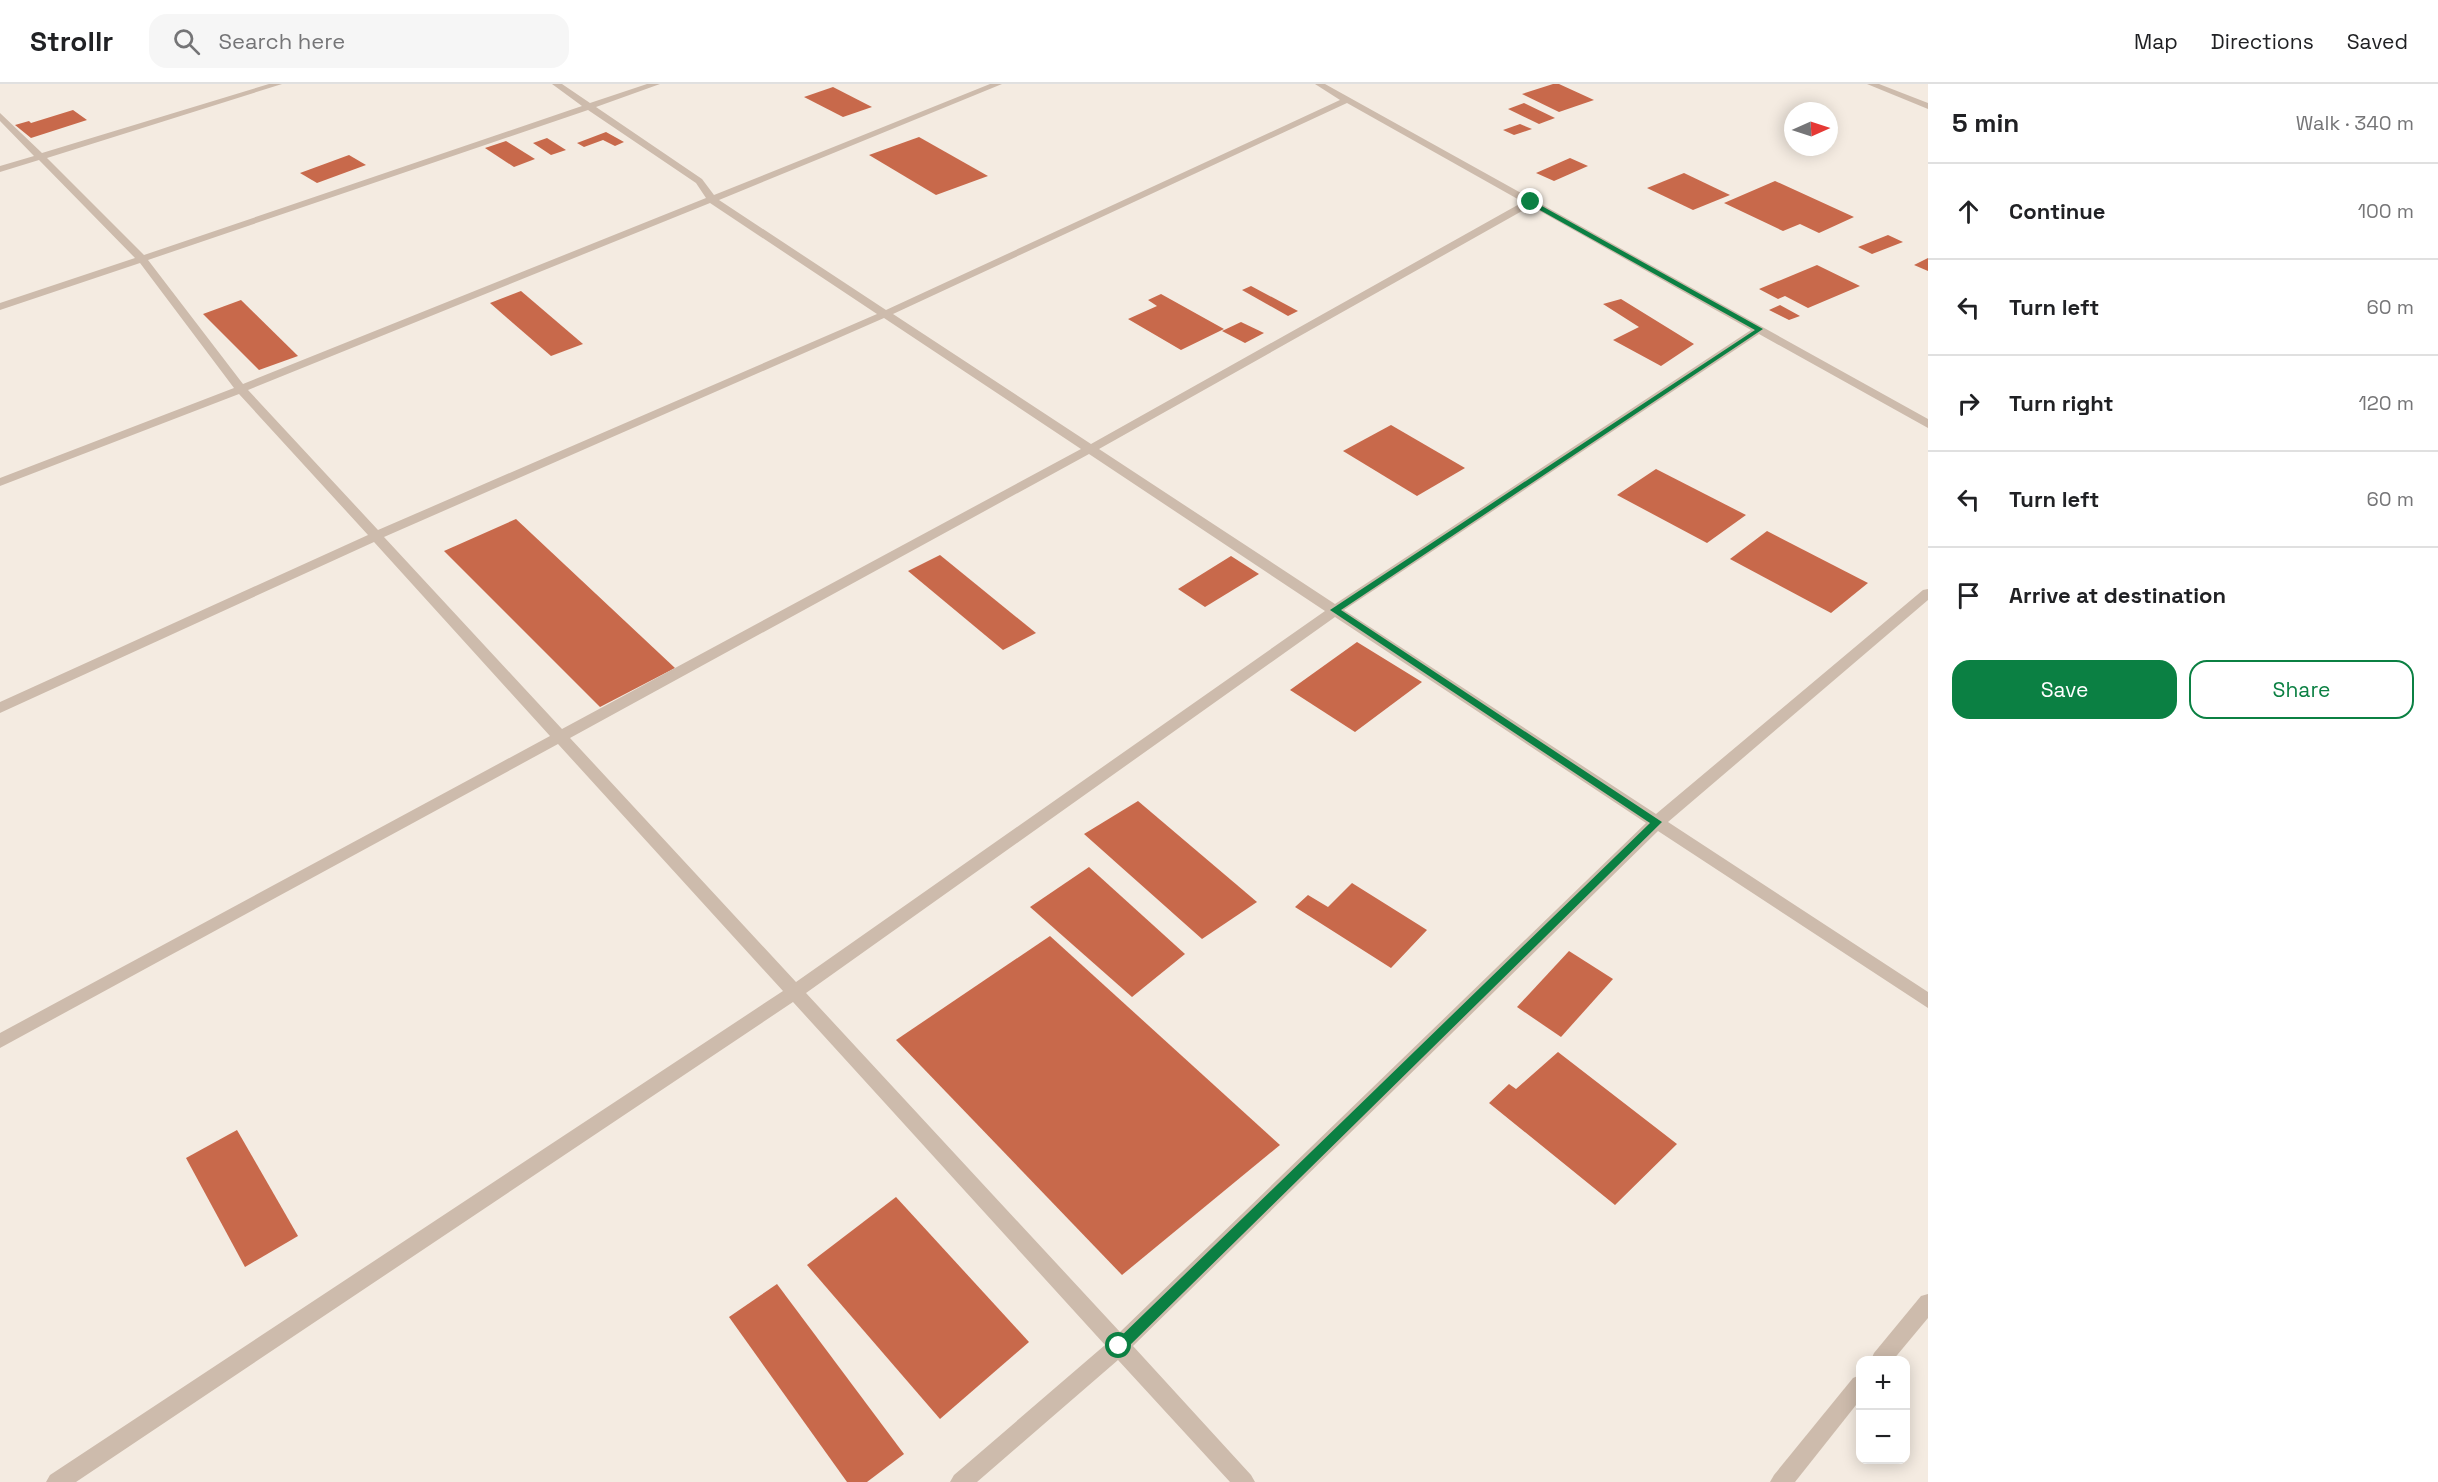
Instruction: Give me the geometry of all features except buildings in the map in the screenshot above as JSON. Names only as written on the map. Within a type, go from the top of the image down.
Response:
[{"type":"street","points":[[0,169],[278,84]]},
{"type":"street","points":[[556,84],[699,181],[712,200],[1928,1001]]},
{"type":"street","points":[[0,307],[656,84]]},
{"type":"street","points":[[0,482],[241,389],[998,84]]},
{"type":"street","points":[[1318,84],[1928,424]]},
{"type":"street","points":[[1871,84],[1928,106]]},
{"type":"street","points":[[0,708],[376,536],[885,314],[1347,100]]},
{"type":"street","points":[[0,116],[143,260],[241,389],[1244,1482]]},
{"type":"street","points":[[0,1041],[1090,449],[1531,202]]},
{"type":"street","points":[[57,1482],[794,992],[1335,610],[1760,329]]},
{"type":"street","points":[[961,1482],[1119,1346],[1657,822],[1928,593]]},
{"type":"street","points":[[1884,1356],[1928,1303]]},
{"type":"street","points":[[1780,1482],[1856,1390]]},
{"type":"route","points":[[1119,1346],[1657,822],[1335,610],[1760,329],[1531,202]]}]
